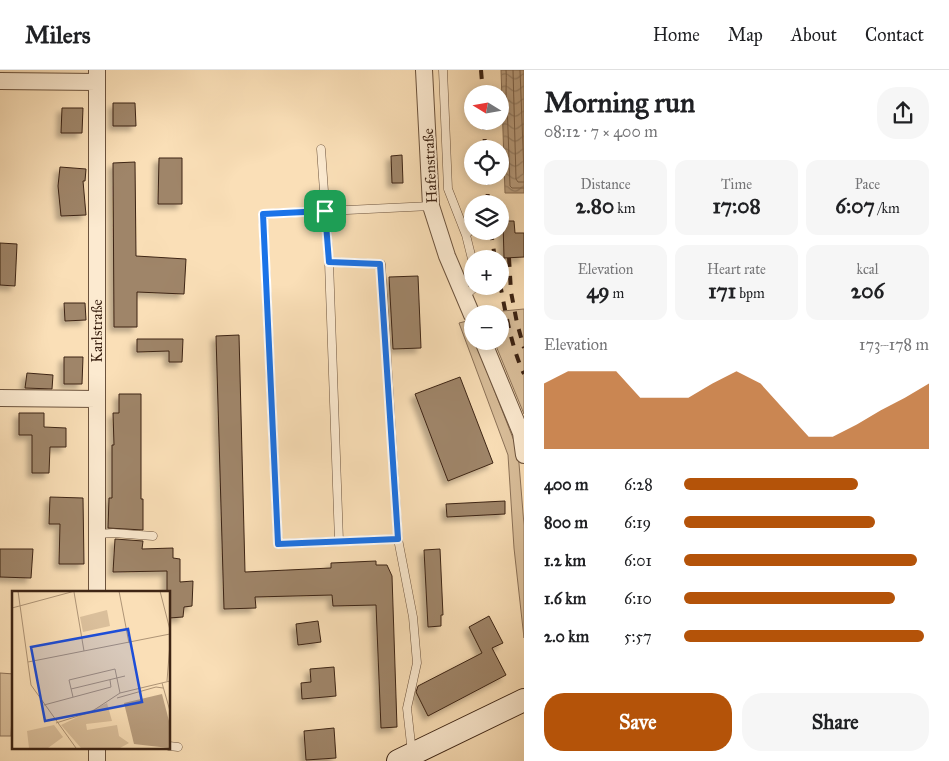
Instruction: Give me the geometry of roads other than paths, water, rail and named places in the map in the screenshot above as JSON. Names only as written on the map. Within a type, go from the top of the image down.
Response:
[{"type":"main road","points":[[405,758],[524,700]]},
{"type":"street","name":"Hafenstraße","points":[[424,70],[431,206],[447,256],[464,282]]},
{"type":"street","points":[[0,81],[97,76]]},
{"type":"street","name":"Karlstraße","points":[[97,76],[97,591]]},
{"type":"street","points":[[488,350],[521,434],[524,455]]},
{"type":"street","points":[[0,398],[97,399]]},
{"type":"lane","points":[[443,70],[448,189],[464,230]]},
{"type":"lane","points":[[321,149],[329,262],[339,542]]},
{"type":"lane","points":[[398,539],[278,544],[263,214],[431,206]]},
{"type":"lane","points":[[329,262],[380,264],[398,539],[413,617],[416,663],[406,708],[405,758]]},
{"type":"lane","points":[[97,534],[113,532],[153,536]]},
{"type":"lane","points":[[170,746],[178,747]]},
{"type":"water","points":[[501,70],[524,70],[524,193],[505,193],[505,185],[509,185],[509,140],[503,140],[503,130],[509,130],[509,85],[501,85]]},
{"type":"railway","points":[[481,70],[482,85]]},
{"type":"railway","points":[[484,130],[485,140]]},
{"type":"railway","points":[[487,185],[488,195]]},
{"type":"railway","points":[[492,240],[494,250]]},
{"type":"railway","points":[[509,258],[511,292],[524,348]]},
{"type":"railway","points":[[502,295],[512,341],[524,374]]}]
